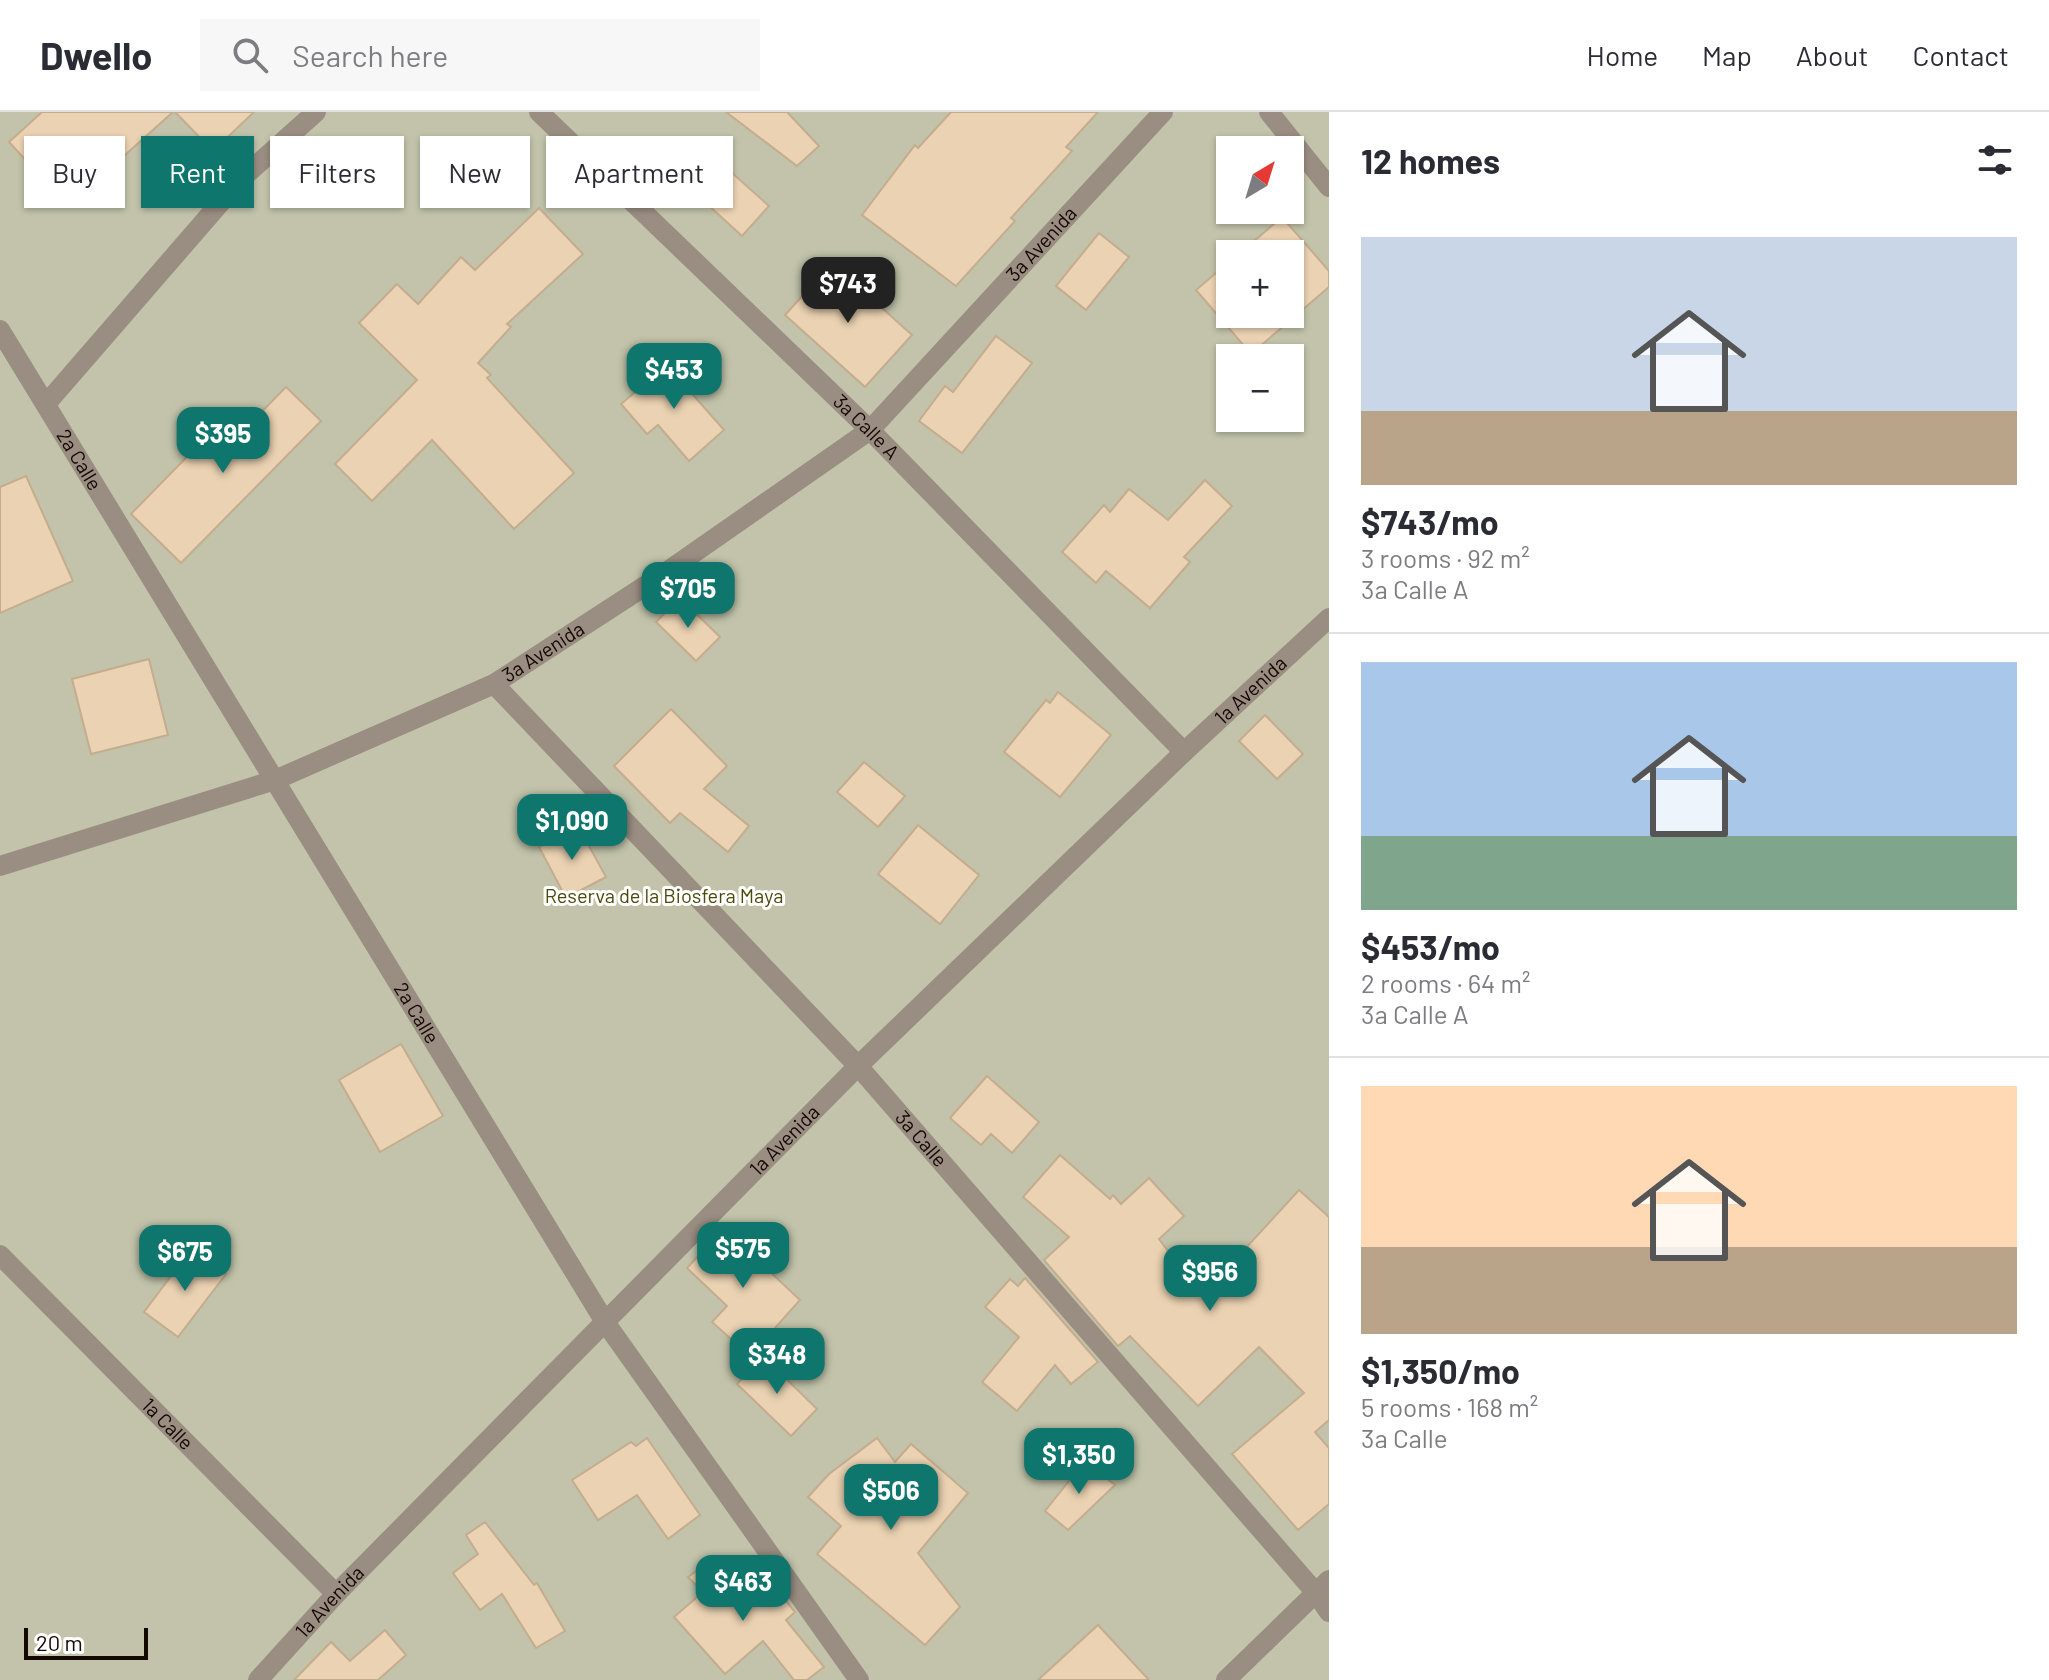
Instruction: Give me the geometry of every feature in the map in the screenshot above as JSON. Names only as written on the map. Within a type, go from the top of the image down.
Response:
[{"type":"street","points":[[46,404],[241,179],[316,112]]},
{"type":"street","name":"3a Calle A","points":[[539,112],[870,430],[1184,752]]},
{"type":"street","name":"3a Avenida","points":[[0,866],[275,780],[494,684],[665,573],[870,430],[1163,112]]},
{"type":"street","points":[[1269,112],[1329,187]]},
{"type":"street","name":"2a Calle","points":[[0,330],[605,1322],[859,1680]]},
{"type":"street","name":"1a Avenida","points":[[258,1680],[336,1594],[858,1066],[1184,752],[1329,618]]},
{"type":"street","name":"3a Calle","points":[[494,684],[858,1066],[1322,1587],[1329,1612]]},
{"type":"street","name":"1a Calle","points":[[0,1255],[336,1594]]},
{"type":"street","points":[[1226,1680],[1322,1587]]},
{"type":"green space","name":"Reserva de la Biosfera Maya","points":[[0,112],[1329,112],[1329,1680],[0,1680]]},
{"type":"building","points":[[42,112],[173,112],[146,136],[141,136],[141,141],[125,155],[125,136],[24,136],[24,158],[9,142]]},
{"type":"building","points":[[175,112],[254,112],[229,136],[198,136]]},
{"type":"building","points":[[726,112],[787,112],[819,146],[797,166]]},
{"type":"building","points":[[951,112],[1098,112],[1066,147],[1072,151],[1011,218],[1015,221],[956,286],[862,215],[915,145],[918,148]]},
{"type":"building","points":[[733,174],[769,206],[742,236],[711,208],[733,208]]},
{"type":"building","points":[[539,208],[583,254],[507,324],[511,327],[478,363],[491,375],[487,378],[574,473],[514,529],[432,440],[372,501],[335,464],[417,380],[359,323],[397,284],[418,304],[461,257],[475,270]]},
{"type":"building","points":[[1274,224],[1288,224],[1302,240],[1255,240]]},
{"type":"building","points":[[1099,233],[1129,257],[1086,310],[1056,286]]},
{"type":"building","points":[[1304,242],[1329,271],[1329,287],[1304,308]]},
{"type":"building","points":[[832,263],[912,335],[865,387],[785,315]]},
{"type":"building","points":[[1216,273],[1216,313],[1196,290]]},
{"type":"building","points":[[1229,328],[1281,328],[1263,344],[1242,344]]},
{"type":"building","points":[[996,336],[1032,363],[962,453],[919,421],[945,386],[953,392]]},
{"type":"building","points":[[673,360],[699,391],[693,395],[724,430],[689,461],[658,425],[647,434],[621,404]]},
{"type":"building","points":[[286,387],[321,421],[181,563],[131,514],[225,418],[234,440]]},
{"type":"building","points":[[26,476],[73,581],[0,613],[0,487]]},
{"type":"building","points":[[1205,480],[1232,506],[1184,557],[1190,562],[1150,608],[1106,571],[1096,583],[1062,552],[1104,505],[1110,512],[1129,489],[1168,520]]},
{"type":"building","points":[[680,598],[720,637],[696,661],[656,622]]},
{"type":"building","points":[[149,659],[168,735],[91,754],[72,679]]},
{"type":"building","points":[[1058,692],[1111,735],[1060,797],[1004,752],[1046,700],[1050,703]]},
{"type":"building","points":[[671,709],[727,766],[704,789],[749,826],[728,852],[680,813],[670,823],[614,766]]},
{"type":"building","points":[[1265,715],[1303,754],[1277,779],[1239,741]]},
{"type":"building","points":[[864,762],[905,796],[878,827],[837,792]]},
{"type":"building","points":[[918,825],[979,875],[940,924],[878,874]]},
{"type":"building","points":[[578,826],[606,877],[566,898],[539,847]]},
{"type":"building","points":[[401,1044],[443,1116],[380,1152],[339,1080]]},
{"type":"building","points":[[987,1076],[1039,1122],[1012,1153],[991,1134],[981,1145],[950,1118]]},
{"type":"building","points":[[1060,1155],[1110,1199],[1113,1195],[1121,1204],[1149,1178],[1184,1216],[1159,1239],[1202,1296],[1299,1190],[1329,1217],[1329,1420],[1315,1432],[1329,1448],[1329,1504],[1298,1530],[1232,1454],[1304,1393],[1259,1347],[1198,1406],[1130,1336],[1118,1346],[1044,1260],[1069,1237],[1023,1197]]},
{"type":"building","points":[[728,1224],[754,1249],[750,1253],[800,1300],[750,1356],[712,1322],[727,1306],[687,1268]]},
{"type":"building","points":[[192,1248],[226,1274],[178,1337],[144,1312]]},
{"type":"building","points":[[1025,1278],[1098,1362],[1071,1384],[1055,1365],[1017,1411],[982,1382],[1019,1337],[985,1307],[1010,1279],[1018,1286]]},
{"type":"building","points":[[763,1356],[817,1409],[791,1436],[737,1384]]},
{"type":"building","points":[[647,1438],[700,1515],[668,1539],[637,1495],[598,1520],[572,1480],[631,1442],[636,1446]]},
{"type":"building","points":[[877,1438],[895,1462],[911,1444],[968,1493],[918,1553],[960,1607],[925,1645],[817,1554],[841,1526],[808,1497],[829,1474]]},
{"type":"building","points":[[1085,1461],[1115,1485],[1068,1530],[1045,1511]]},
{"type":"building","points":[[485,1522],[534,1585],[537,1583],[565,1631],[536,1648],[502,1594],[480,1610],[453,1573],[478,1554],[466,1535]]},
{"type":"building","points":[[717,1556],[754,1596],[770,1582],[795,1612],[786,1620],[824,1667],[807,1680],[794,1680],[763,1641],[725,1674],[674,1617],[703,1592],[688,1577]]},
{"type":"building","points":[[1098,1625],[1149,1680],[1038,1680]]},
{"type":"building","points":[[385,1630],[406,1655],[378,1680],[294,1680],[331,1642],[350,1661]]}]
